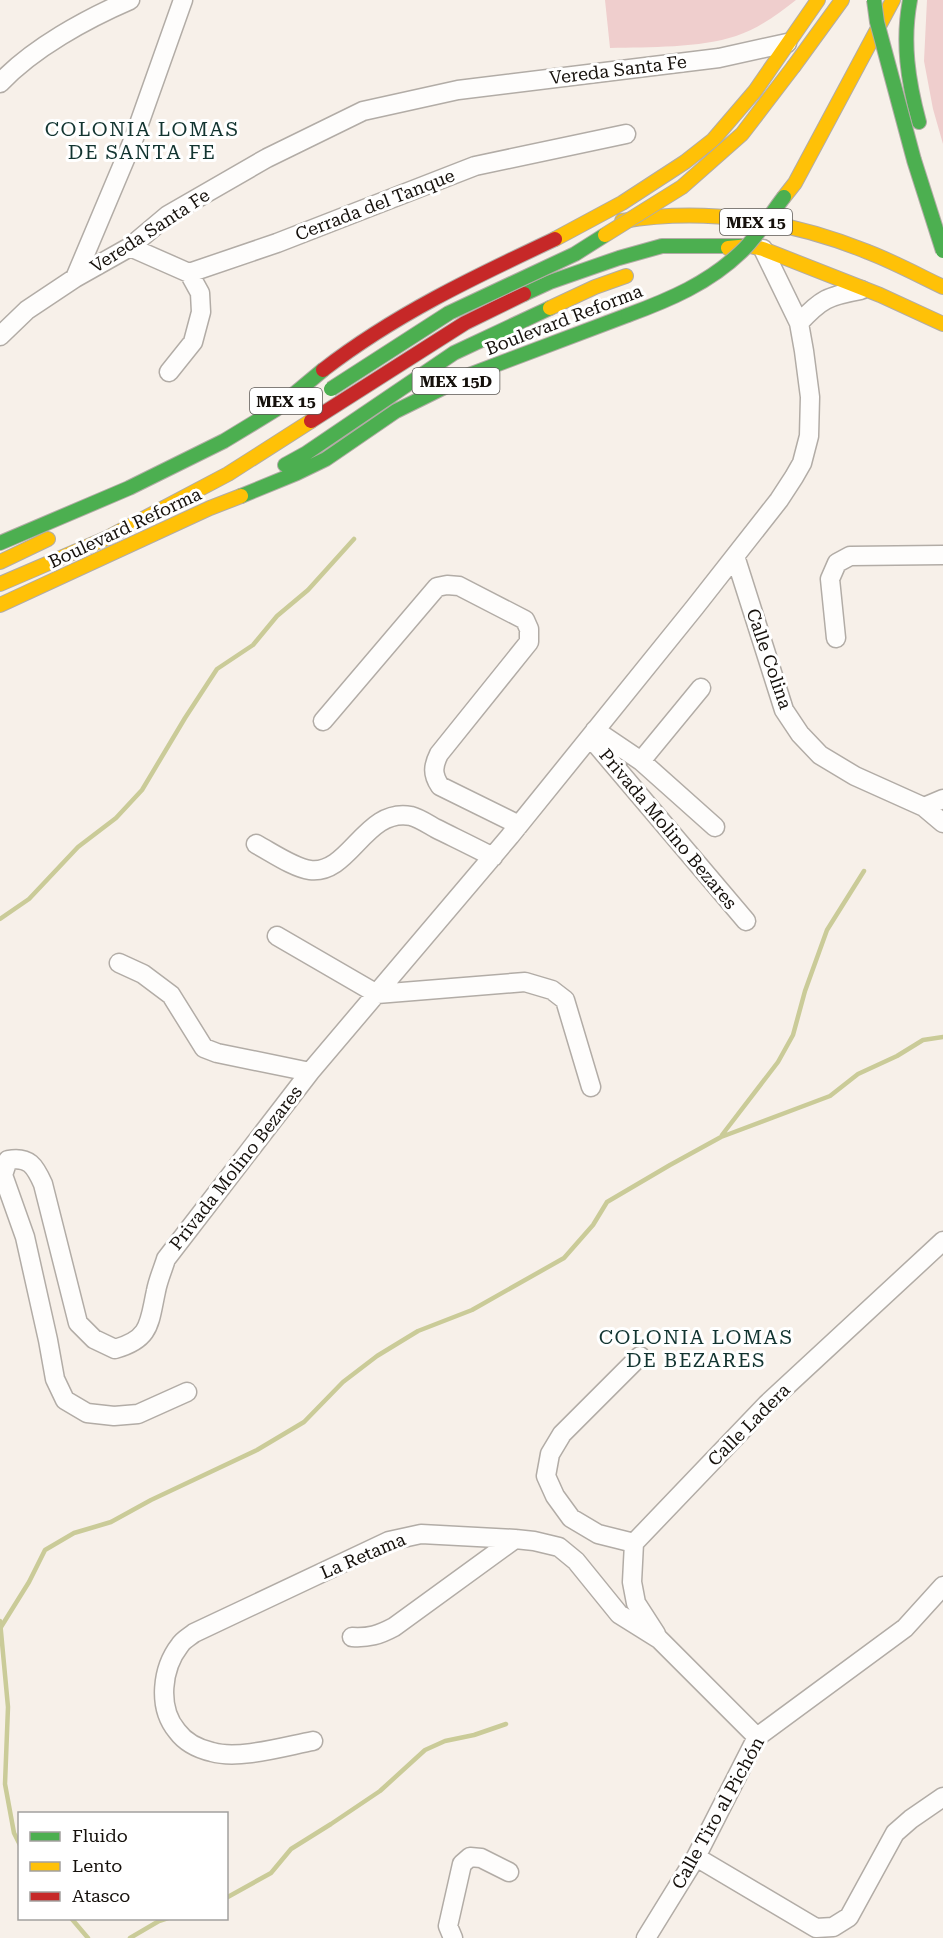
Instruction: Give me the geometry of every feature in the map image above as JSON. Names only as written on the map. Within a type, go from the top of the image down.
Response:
[{"type":"main road","name":"Boulevard Reforma","points":[[0,543],[119,492],[231,438],[285,402],[360,342],[406,314],[476,275],[590,222],[630,198],[705,147],[728,124],[818,0]]},
{"type":"main road","points":[[248,445],[286,424],[323,396],[449,313],[575,254],[682,187],[742,134],[842,0]]},
{"type":"main road","points":[[874,0],[877,22],[905,126],[943,251]]},
{"type":"main road","name":"Boulevard Reforma","points":[[0,605],[210,508],[297,474],[326,459],[396,411],[469,375],[668,300],[704,282],[741,252],[795,183],[893,0]]},
{"type":"main road","points":[[909,0],[904,42],[914,102],[923,134]]},
{"type":"main road","name":"MEX 15","points":[[559,237],[639,217],[659,215],[699,215],[750,220],[805,232],[857,247],[943,287]]},
{"type":"main road","points":[[0,584],[106,538],[228,474],[465,323],[550,282],[662,246],[741,246]]},
{"type":"main road","name":"MEX 15","points":[[669,261],[741,246],[764,249],[873,292],[943,324]]},
{"type":"main road","name":"MEX 15","points":[[210,508],[305,454],[454,353],[595,287],[637,272]]},
{"type":"main road","points":[[873,292],[904,318],[933,335]]},
{"type":"main road","points":[[106,513],[169,483]]},
{"type":"main road","points":[[0,562],[63,532]]},
{"type":"street","points":[[0,83],[45,46],[108,9],[130,0]]},
{"type":"street","name":"Vereda Santa Fe","points":[[75,278],[134,138],[183,0]]},
{"type":"street","name":"Vereda Santa Fe","points":[[75,278],[130,247],[168,215],[267,158],[363,111],[458,90],[719,58],[787,43]]},
{"type":"street","name":"Cerrada del Tanque","points":[[189,273],[288,239],[475,166],[626,134]]},
{"type":"street","points":[[130,247],[189,273],[200,293],[201,312],[193,342],[169,372]]},
{"type":"street","name":"Privada Molino Bezares","points":[[187,1392],[138,1414],[114,1416],[87,1413],[65,1400],[55,1379],[25,1237],[3,1175],[8,1160],[19,1158],[36,1167],[43,1184],[78,1323],[94,1339],[115,1349],[131,1344],[148,1328],[166,1259],[310,1072],[493,857],[735,556],[779,500],[802,463],[809,436],[810,397],[804,351],[799,323],[764,249]]},
{"type":"street","points":[[0,336],[27,310],[75,278]]},
{"type":"street","points":[[799,323],[819,302],[840,294],[873,292]]},
{"type":"street","points":[[836,638],[830,579],[837,563],[850,556],[943,555]]},
{"type":"street","name":"Calle Colina","points":[[735,556],[784,710],[800,734],[820,754],[855,776],[924,807],[943,823]]},
{"type":"street","points":[[323,721],[436,588],[447,585],[459,586],[525,620],[529,629],[529,642],[439,754],[433,776],[440,786],[519,825]]},
{"type":"street","points":[[640,761],[701,688]]},
{"type":"street","points":[[592,734],[640,761],[715,827]]},
{"type":"street","name":"Privada Molino Bezares","points":[[592,734],[746,921]]},
{"type":"street","points":[[924,807],[943,799]]},
{"type":"street","points":[[256,844],[310,870],[325,868],[338,861],[380,821],[396,816],[411,816],[493,857]]},
{"type":"street","points":[[277,936],[377,994],[525,982],[552,990],[565,1000],[591,1088]]},
{"type":"street","points":[[120,963],[143,974],[171,995],[204,1048],[217,1053],[310,1072]]},
{"type":"street","name":"Calle Ladera","points":[[634,1543],[767,1404],[943,1241]]},
{"type":"street","points":[[640,1356],[562,1434],[550,1454],[546,1476],[555,1496],[572,1518],[598,1534],[634,1543],[632,1582],[636,1603],[659,1639]]},
{"type":"street","name":"La Retama","points":[[313,1741],[240,1754],[214,1753],[193,1745],[176,1731],[165,1707],[164,1681],[171,1658],[181,1642],[194,1633],[389,1541],[421,1534],[515,1539],[559,1547],[576,1561],[619,1614],[659,1639],[757,1737]]},
{"type":"street","points":[[352,1637],[378,1636],[394,1627],[515,1539]]},
{"type":"street","name":"Calle Tiro al Pichón","points":[[646,1938],[696,1857],[757,1737],[905,1628],[943,1586]]},
{"type":"street","points":[[696,1857],[816,1928],[833,1927],[849,1917],[895,1833],[910,1819],[943,1797]]},
{"type":"street","points":[[453,1938],[448,1926],[462,1864],[470,1857],[481,1858],[509,1872]]},
{"type":"shaded area","points":[[605,0],[796,0],[760,25],[722,40],[674,46],[610,48]]},
{"type":"shaded area","points":[[927,0],[943,0],[943,144],[933,109],[924,61]]},
{"type":"waterway","points":[[0,919],[29,899],[78,847],[116,818],[142,790],[217,669],[253,645],[277,616],[308,590],[354,539]]},
{"type":"waterway","points":[[722,1135],[778,1062],[793,1035],[805,991],[827,930],[864,871]]},
{"type":"waterway","points":[[1,1627],[29,1582],[45,1550],[74,1533],[111,1522],[151,1500],[257,1450],[304,1422],[343,1382],[377,1356],[418,1331],[472,1310],[564,1258],[593,1225],[607,1202],[670,1165],[721,1137],[830,1096],[858,1074],[897,1056],[923,1040],[943,1037]]},
{"type":"waterway","points":[[0,1621],[8,1707],[5,1784],[14,1833],[18,1841]]},
{"type":"waterway","points":[[228,1897],[271,1873],[291,1849],[380,1791],[425,1750],[445,1741],[474,1735],[506,1724]]},
{"type":"waterway","points":[[73,1920],[88,1938]]},
{"type":"waterway","points":[[130,1938],[162,1920]]},
{"type":"traffic: fast","points":[[874,0],[877,22],[914,160],[943,251]]},
{"type":"traffic: fast","points":[[910,0],[906,31],[907,61],[919,122]]},
{"type":"traffic: fast","points":[[628,315],[688,290],[716,273],[753,239],[784,197]]},
{"type":"traffic: fast","points":[[331,389],[449,313],[575,254],[605,235]]},
{"type":"traffic: fast","points":[[524,294],[550,282],[662,246],[741,246]]},
{"type":"traffic: fast","points":[[285,465],[305,454],[454,353],[550,308]]},
{"type":"traffic: fast","points":[[241,496],[326,459],[396,411],[469,375],[628,315]]},
{"type":"traffic: fast","points":[[0,543],[129,488],[224,441],[275,410],[323,370]]},
{"type":"traffic: slow","points":[[555,239],[622,203],[685,162],[713,140],[755,91],[818,0]]},
{"type":"traffic: slow","points":[[794,66],[842,0]]},
{"type":"traffic: slow","points":[[784,197],[795,183],[893,0]]},
{"type":"traffic: slow","points":[[605,235],[682,187],[742,134],[794,66]]},
{"type":"traffic: slow","points":[[622,221],[684,215],[716,216],[778,224],[868,252],[943,287]]},
{"type":"traffic: slow","points":[[728,248],[750,246],[763,249],[880,295],[943,324]]},
{"type":"traffic: slow","points":[[550,308],[595,287],[626,276]]},
{"type":"traffic: slow","points":[[0,584],[107,538],[228,474],[311,421]]},
{"type":"traffic: slow","points":[[0,605],[210,508],[241,496]]},
{"type":"traffic: slow","points":[[0,562],[48,539]]},
{"type":"traffic: jam","points":[[323,370],[406,314],[555,239]]},
{"type":"traffic: jam","points":[[311,421],[465,323],[524,294]]},
{"type":"district","name":"COLONIA LOMAS DE SANTA FE","points":[[142,140]]},
{"type":"district","name":"COLONIA LOMAS DE BEZARES","points":[[696,1348]]}]
